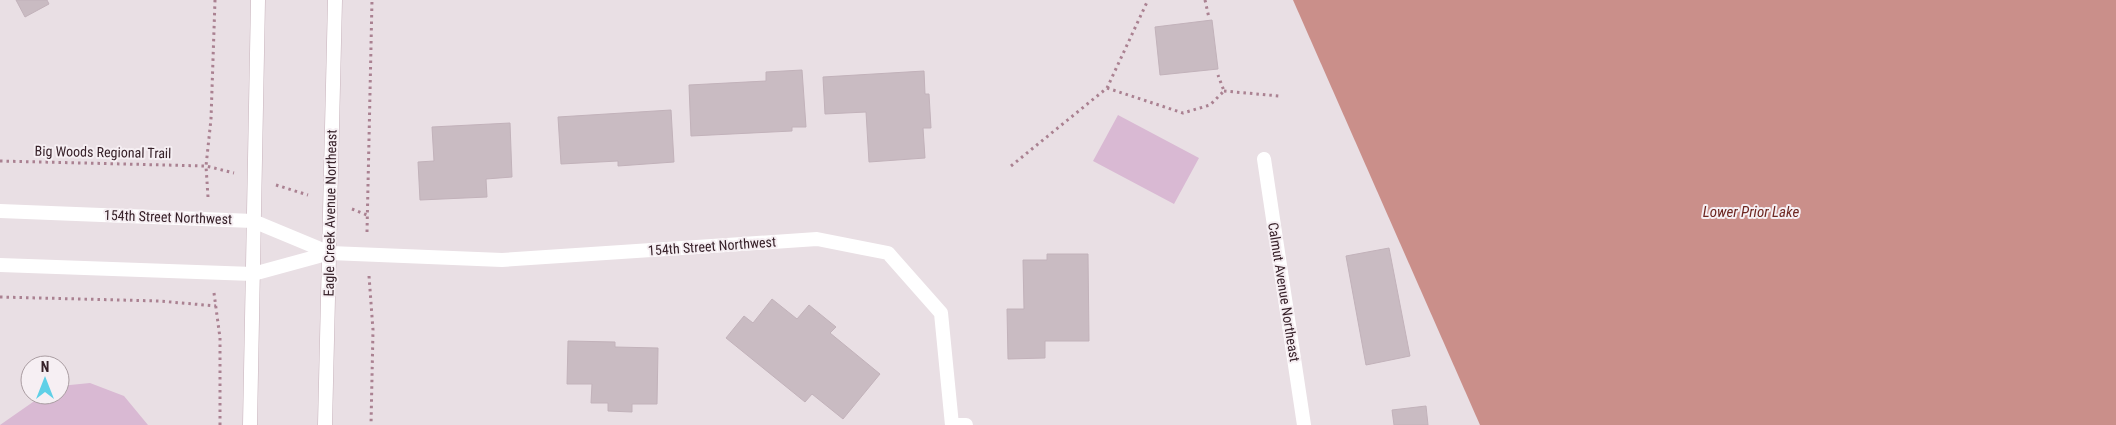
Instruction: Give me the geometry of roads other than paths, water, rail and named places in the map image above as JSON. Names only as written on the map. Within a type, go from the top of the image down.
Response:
[{"type":"street","points":[[250,425],[258,0]]},
{"type":"street","name":"Eagle Creek Avenue Northeast","points":[[325,425],[335,0]]},
{"type":"street","name":"Calmut Avenue Northeast","points":[[1264,159],[1304,425]]},
{"type":"street","name":"154th Street Northwest","points":[[0,211],[253,221],[330,253]]},
{"type":"street","name":"154th Street Northwest","points":[[0,265],[252,274],[330,253],[502,260],[817,239],[888,253],[941,313],[952,425],[966,425]]},
{"type":"water","name":"Lower Prior Lake","points":[[1293,0],[2116,0],[2116,425],[1480,425]]}]
